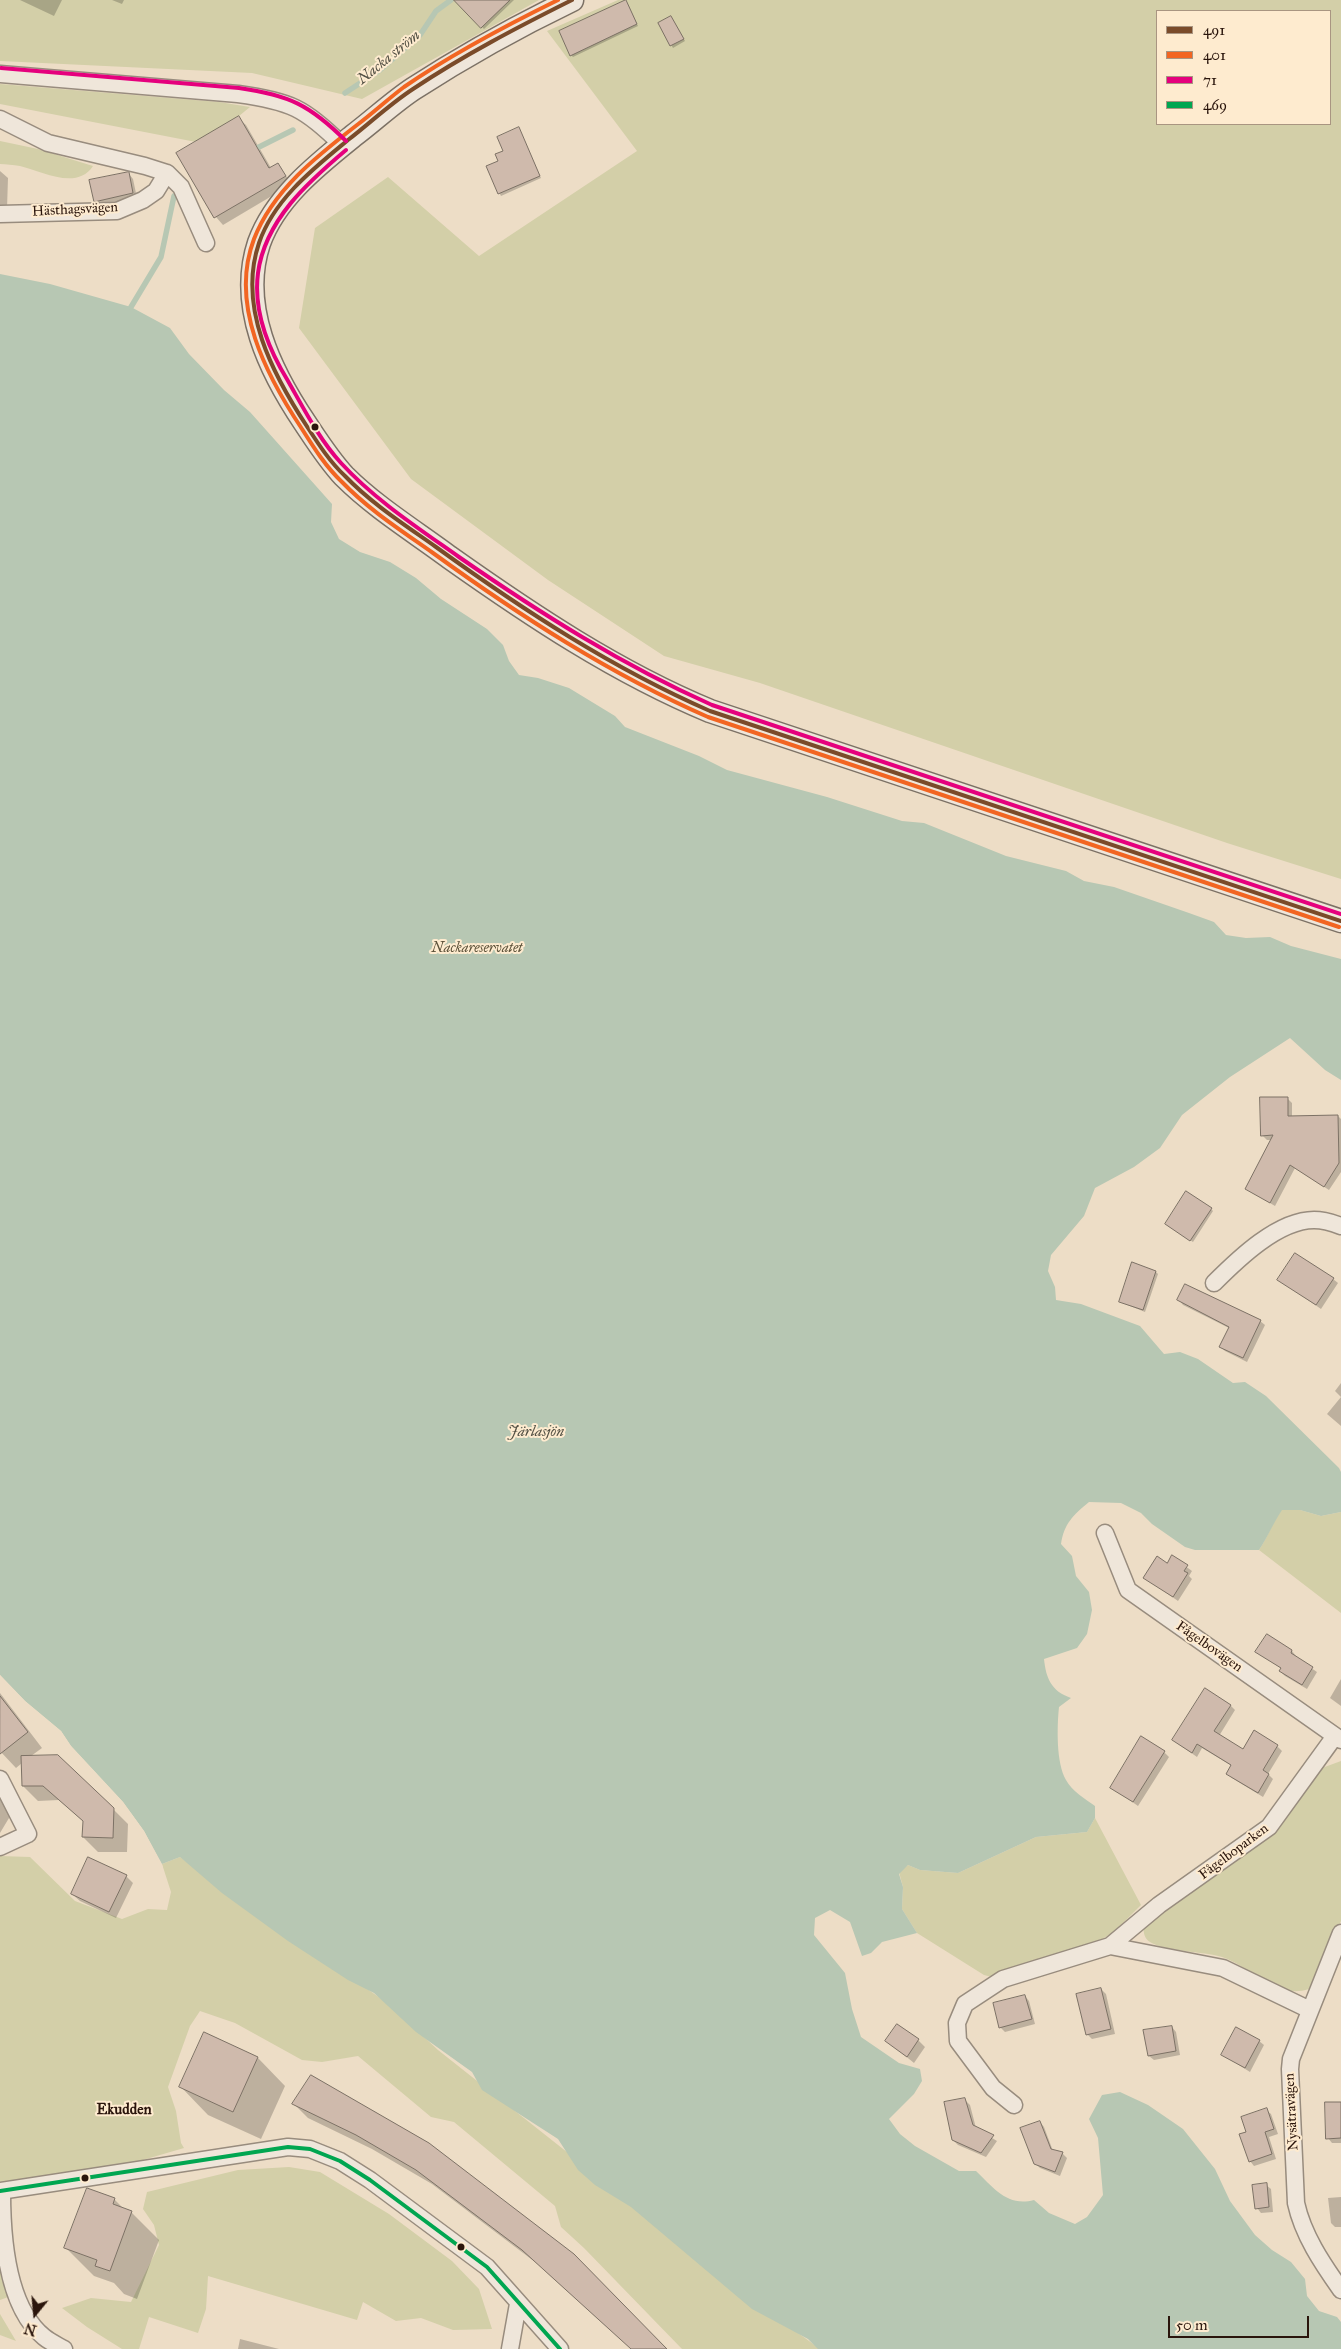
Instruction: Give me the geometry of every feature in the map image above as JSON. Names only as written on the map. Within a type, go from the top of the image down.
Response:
[{"type":"main road","points":[[572,0],[533,19],[412,90],[311,171],[281,204],[269,222],[260,243],[252,272],[252,298],[266,356],[294,407],[325,454],[365,495],[532,616],[667,693],[710,711],[1341,921]]},
{"type":"street","points":[[0,74],[238,94],[275,99],[322,124],[342,145]]},
{"type":"street","points":[[0,119],[48,142],[146,166],[166,174],[181,187],[206,242]]},
{"type":"street","name":"Hästhagsvägen","points":[[0,214],[117,211],[143,200],[156,191],[166,174]]},
{"type":"street","points":[[1214,1283],[1237,1260],[1265,1238],[1301,1222],[1314,1220],[1341,1226]]},
{"type":"street","name":"Fågelbovägen","points":[[1105,1533],[1128,1590],[1338,1738]]},
{"type":"street","name":"Fågelboparken","points":[[1014,2105],[993,2088],[958,2041],[957,2023],[965,2004],[1004,1979],[1110,1946],[1159,1905],[1269,1827],[1338,1738]]},
{"type":"street","points":[[0,1779],[28,1834],[0,1847]]},
{"type":"street","name":"Nysätravägen","points":[[1341,1932],[1291,2059],[1290,2069],[1296,2203],[1300,2220],[1313,2246],[1341,2290]]},
{"type":"street","name":"Fågelboparken","points":[[1110,1946],[1223,1968],[1310,2010]]},
{"type":"street","points":[[64,2349],[43,2336],[25,2314],[17,2296],[9,2270],[2,2226],[1,2192],[288,2147],[310,2149],[340,2161],[370,2180],[487,2267],[560,2349]]},
{"type":"street","points":[[510,2349],[518,2304]]},
{"type":"shaded area","points":[[0,0],[539,0],[362,99],[252,73],[0,61]]},
{"type":"shaded area","points":[[618,0],[1341,0],[1341,879],[1227,843],[760,683],[664,656],[548,580],[411,479],[299,328],[315,228],[388,177],[479,256],[637,151],[547,31]]},
{"type":"shaded area","points":[[0,84],[219,102],[250,107],[239,116],[196,142],[0,104]]},
{"type":"shaded area","points":[[0,141],[38,149],[93,166],[86,173],[78,177],[68,178],[48,175],[20,166],[0,164]]},
{"type":"shaded area","points":[[1281,1510],[1300,1510],[1321,1516],[1341,1512],[1341,1613],[1259,1550]]},
{"type":"shaded area","points":[[1341,1761],[1341,1921],[1309,1989],[1285,1990],[1264,1981],[1222,1957],[1165,1948],[1146,1939],[1144,1925],[1306,1785],[1322,1768]]},
{"type":"shaded area","points":[[1095,1818],[1141,1905],[1114,1932],[1102,1939],[996,1978],[984,1975],[917,1933],[902,1909],[903,1887],[899,1872],[908,1865],[920,1870],[958,1873],[1036,1837],[1087,1832]]},
{"type":"shaded area","points":[[0,1856],[30,1857],[75,1901],[122,1919],[148,1909],[167,1910],[171,1892],[162,1864],[180,1857],[390,2005],[438,2050],[768,2311],[820,2349],[682,2349],[584,2248],[561,2227],[555,2206],[454,2122],[431,2117],[358,2056],[322,2062],[302,2060],[235,2023],[200,2011],[190,2026],[168,2087],[176,2111],[181,2143],[184,2148],[98,2173],[0,2182]]},
{"type":"shaded area","points":[[289,2167],[320,2172],[389,2214],[452,2261],[479,2289],[492,2329],[453,2330],[421,2318],[396,2321],[363,2302],[357,2320],[208,2276],[206,2309],[198,2333],[149,2317],[139,2349],[122,2349],[87,2327],[62,2308],[91,2298],[131,2302],[159,2245],[154,2225],[143,2209],[147,2192],[238,2170]]},
{"type":"shaded area","points":[[0,2263],[11,2296],[0,2300]]},
{"type":"shaded area","points":[[0,2314],[16,2341],[0,2335]]},
{"type":"water","name":"Järlasjön","points":[[0,274],[50,284],[131,307],[170,328],[189,354],[224,390],[250,412],[332,504],[331,522],[339,539],[360,552],[390,562],[416,578],[441,599],[487,629],[503,645],[509,661],[519,675],[538,678],[569,688],[615,716],[625,727],[699,756],[727,770],[827,797],[902,821],[924,823],[1006,856],[1066,871],[1084,881],[1114,887],[1214,922],[1226,935],[1246,938],[1270,937],[1291,946],[1341,959],[1341,1080],[1325,1070],[1290,1038],[1230,1077],[1182,1115],[1160,1148],[1134,1167],[1095,1188],[1084,1216],[1051,1255],[1048,1271],[1055,1287],[1056,1300],[1081,1304],[1140,1326],[1164,1354],[1180,1352],[1198,1359],[1233,1383],[1245,1382],[1266,1396],[1339,1468],[1341,1472],[1341,1512],[1321,1516],[1300,1510],[1282,1510],[1259,1550],[1195,1550],[1185,1547],[1152,1524],[1141,1513],[1121,1503],[1089,1502],[1070,1520],[1064,1531],[1061,1544],[1072,1556],[1076,1576],[1089,1592],[1092,1610],[1087,1634],[1077,1648],[1044,1659],[1048,1678],[1054,1688],[1071,1698],[1059,1707],[1060,1764],[1066,1780],[1072,1788],[1095,1806],[1095,1818],[1087,1832],[1036,1837],[958,1873],[920,1870],[908,1865],[899,1874],[903,1887],[902,1909],[917,1933],[882,1942],[871,1953],[862,1956],[850,1922],[830,1910],[815,1918],[814,1935],[845,1973],[852,2009],[861,2037],[899,2063],[920,2069],[922,2081],[914,2094],[889,2119],[900,2134],[915,2146],[959,2171],[976,2171],[995,2189],[1009,2198],[1016,2201],[1034,2200],[1049,2213],[1075,2224],[1087,2217],[1103,2195],[1098,2138],[1089,2119],[1102,2095],[1120,2092],[1148,2105],[1183,2129],[1215,2169],[1230,2201],[1255,2235],[1272,2250],[1291,2262],[1305,2279],[1307,2296],[1319,2311],[1337,2317],[1341,2322],[1341,2349],[818,2349],[808,2339],[752,2309],[631,2207],[595,2185],[578,2170],[558,2139],[482,2090],[472,2072],[416,2032],[374,1993],[348,1980],[288,1941],[222,1893],[180,1857],[162,1864],[144,1831],[123,1802],[71,1746],[61,1731],[25,1701],[0,1675]]},
{"type":"pier","points":[[0,1675],[25,1701],[61,1731],[71,1746],[123,1802],[144,1831],[163,1867],[160,1866],[142,1833],[121,1803],[69,1748],[59,1732],[23,1703],[0,1679]]},
{"type":"building","points":[[454,0],[510,0],[481,28]]},
{"type":"building","points":[[626,0],[637,24],[570,56],[559,31]]},
{"type":"building","points":[[671,16],[684,39],[670,46],[658,23]]},
{"type":"building","points":[[239,116],[269,168],[278,163],[286,176],[214,218],[176,153]]},
{"type":"building","points":[[519,127],[540,176],[498,194],[486,166],[498,161],[495,154],[503,151],[497,137]]},
{"type":"building","points":[[129,172],[133,193],[94,202],[89,180]]},
{"type":"building","points":[[1260,1097],[1288,1097],[1288,1116],[1338,1115],[1339,1163],[1324,1187],[1290,1165],[1270,1203],[1245,1189],[1273,1135],[1261,1136]]},
{"type":"building","points":[[1186,1191],[1212,1208],[1190,1241],[1165,1224]]},
{"type":"building","points":[[1295,1253],[1334,1278],[1316,1305],[1277,1280]]},
{"type":"building","points":[[1132,1262],[1156,1271],[1143,1310],[1119,1302]]},
{"type":"building","points":[[1185,1284],[1261,1320],[1243,1358],[1219,1347],[1229,1327],[1177,1300]]},
{"type":"building","points":[[1172,1555],[1188,1565],[1184,1571],[1188,1573],[1173,1597],[1143,1578],[1157,1556],[1167,1563]]},
{"type":"building","points":[[1267,1634],[1292,1650],[1291,1653],[1313,1667],[1302,1685],[1279,1671],[1281,1668],[1255,1652]]},
{"type":"building","points":[[1205,1688],[1231,1705],[1214,1731],[1243,1749],[1254,1730],[1278,1745],[1263,1770],[1269,1774],[1258,1793],[1226,1774],[1231,1765],[1197,1744],[1192,1753],[1172,1740]]},
{"type":"building","points":[[0,1696],[28,1732],[0,1754]]},
{"type":"building","points":[[1141,1736],[1165,1751],[1133,1802],[1110,1788]]},
{"type":"building","points":[[58,1755],[114,1808],[113,1838],[82,1837],[83,1821],[43,1786],[22,1786],[21,1756]]},
{"type":"building","points":[[88,1857],[127,1875],[109,1912],[71,1894]]},
{"type":"building","points":[[1101,1988],[1111,2029],[1086,2035],[1076,1994]]},
{"type":"building","points":[[1025,1995],[1032,2019],[999,2028],[993,2003]]},
{"type":"building","points":[[897,2024],[919,2039],[907,2057],[885,2041]]},
{"type":"building","points":[[1172,2026],[1176,2051],[1148,2056],[1143,2030]]},
{"type":"building","points":[[1236,2027],[1260,2040],[1245,2068],[1221,2055]]},
{"type":"building","points":[[204,2032],[258,2057],[233,2112],[179,2087]]},
{"type":"building","points":[[311,2075],[429,2143],[574,2254],[667,2349],[631,2349],[522,2250],[416,2170],[356,2135],[292,2104]]},
{"type":"building","points":[[965,2098],[973,2125],[994,2135],[981,2153],[952,2140],[944,2102]]},
{"type":"building","points":[[1325,2102],[1341,2102],[1341,2138],[1326,2139]]},
{"type":"building","points":[[1267,2108],[1274,2129],[1265,2132],[1272,2154],[1249,2162],[1239,2134],[1246,2132],[1241,2117]]},
{"type":"building","points":[[1040,2121],[1051,2149],[1063,2152],[1055,2172],[1034,2164],[1020,2128]]},
{"type":"building","points":[[1267,2183],[1269,2207],[1255,2209],[1252,2185]]},
{"type":"building","points":[[87,2188],[115,2198],[113,2204],[132,2211],[110,2271],[95,2266],[97,2260],[64,2248]]},
{"type":"waterway","name":"Nacka ström","points":[[345,93],[380,70],[420,35],[436,11],[451,0]]},
{"type":"waterway","name":"Nacka ström","points":[[257,148],[293,130]]},
{"type":"waterway","name":"Nacka ström","points":[[131,307],[161,257],[174,196]]},
{"type":"transit line","name":"401","points":[[558,0],[479,41],[404,87],[298,175],[272,205],[262,221],[254,239],[247,264],[246,289],[249,314],[264,363],[289,408],[320,457],[363,502],[499,599],[566,643],[601,663],[708,717],[1339,927]]},
{"type":"transit line","name":"491","points":[[572,0],[471,53],[396,101],[309,173],[285,198],[274,212],[266,227],[259,243],[253,267],[252,292],[262,340],[282,386],[334,465],[366,496],[389,514],[535,615],[603,657],[710,711],[1341,921]]},
{"type":"transit line","name":"71","points":[[1,68],[239,88],[272,94],[310,110],[346,141]]},
{"type":"transit line","name":"71","points":[[346,150],[303,189],[279,219],[269,236],[262,254],[258,273],[258,302],[264,330],[281,369],[319,434],[341,463],[397,513],[489,578],[582,637],[646,673],[712,705],[1341,914]]},
{"type":"transit line","name":"469","points":[[0,2191],[288,2147],[310,2149],[340,2161],[370,2180],[487,2267],[560,2349]]},
{"type":"district","name":"Ekudden","points":[[124,2110]]},
{"type":"park label","name":"Nackareservatet","points":[[477,949]]}]
